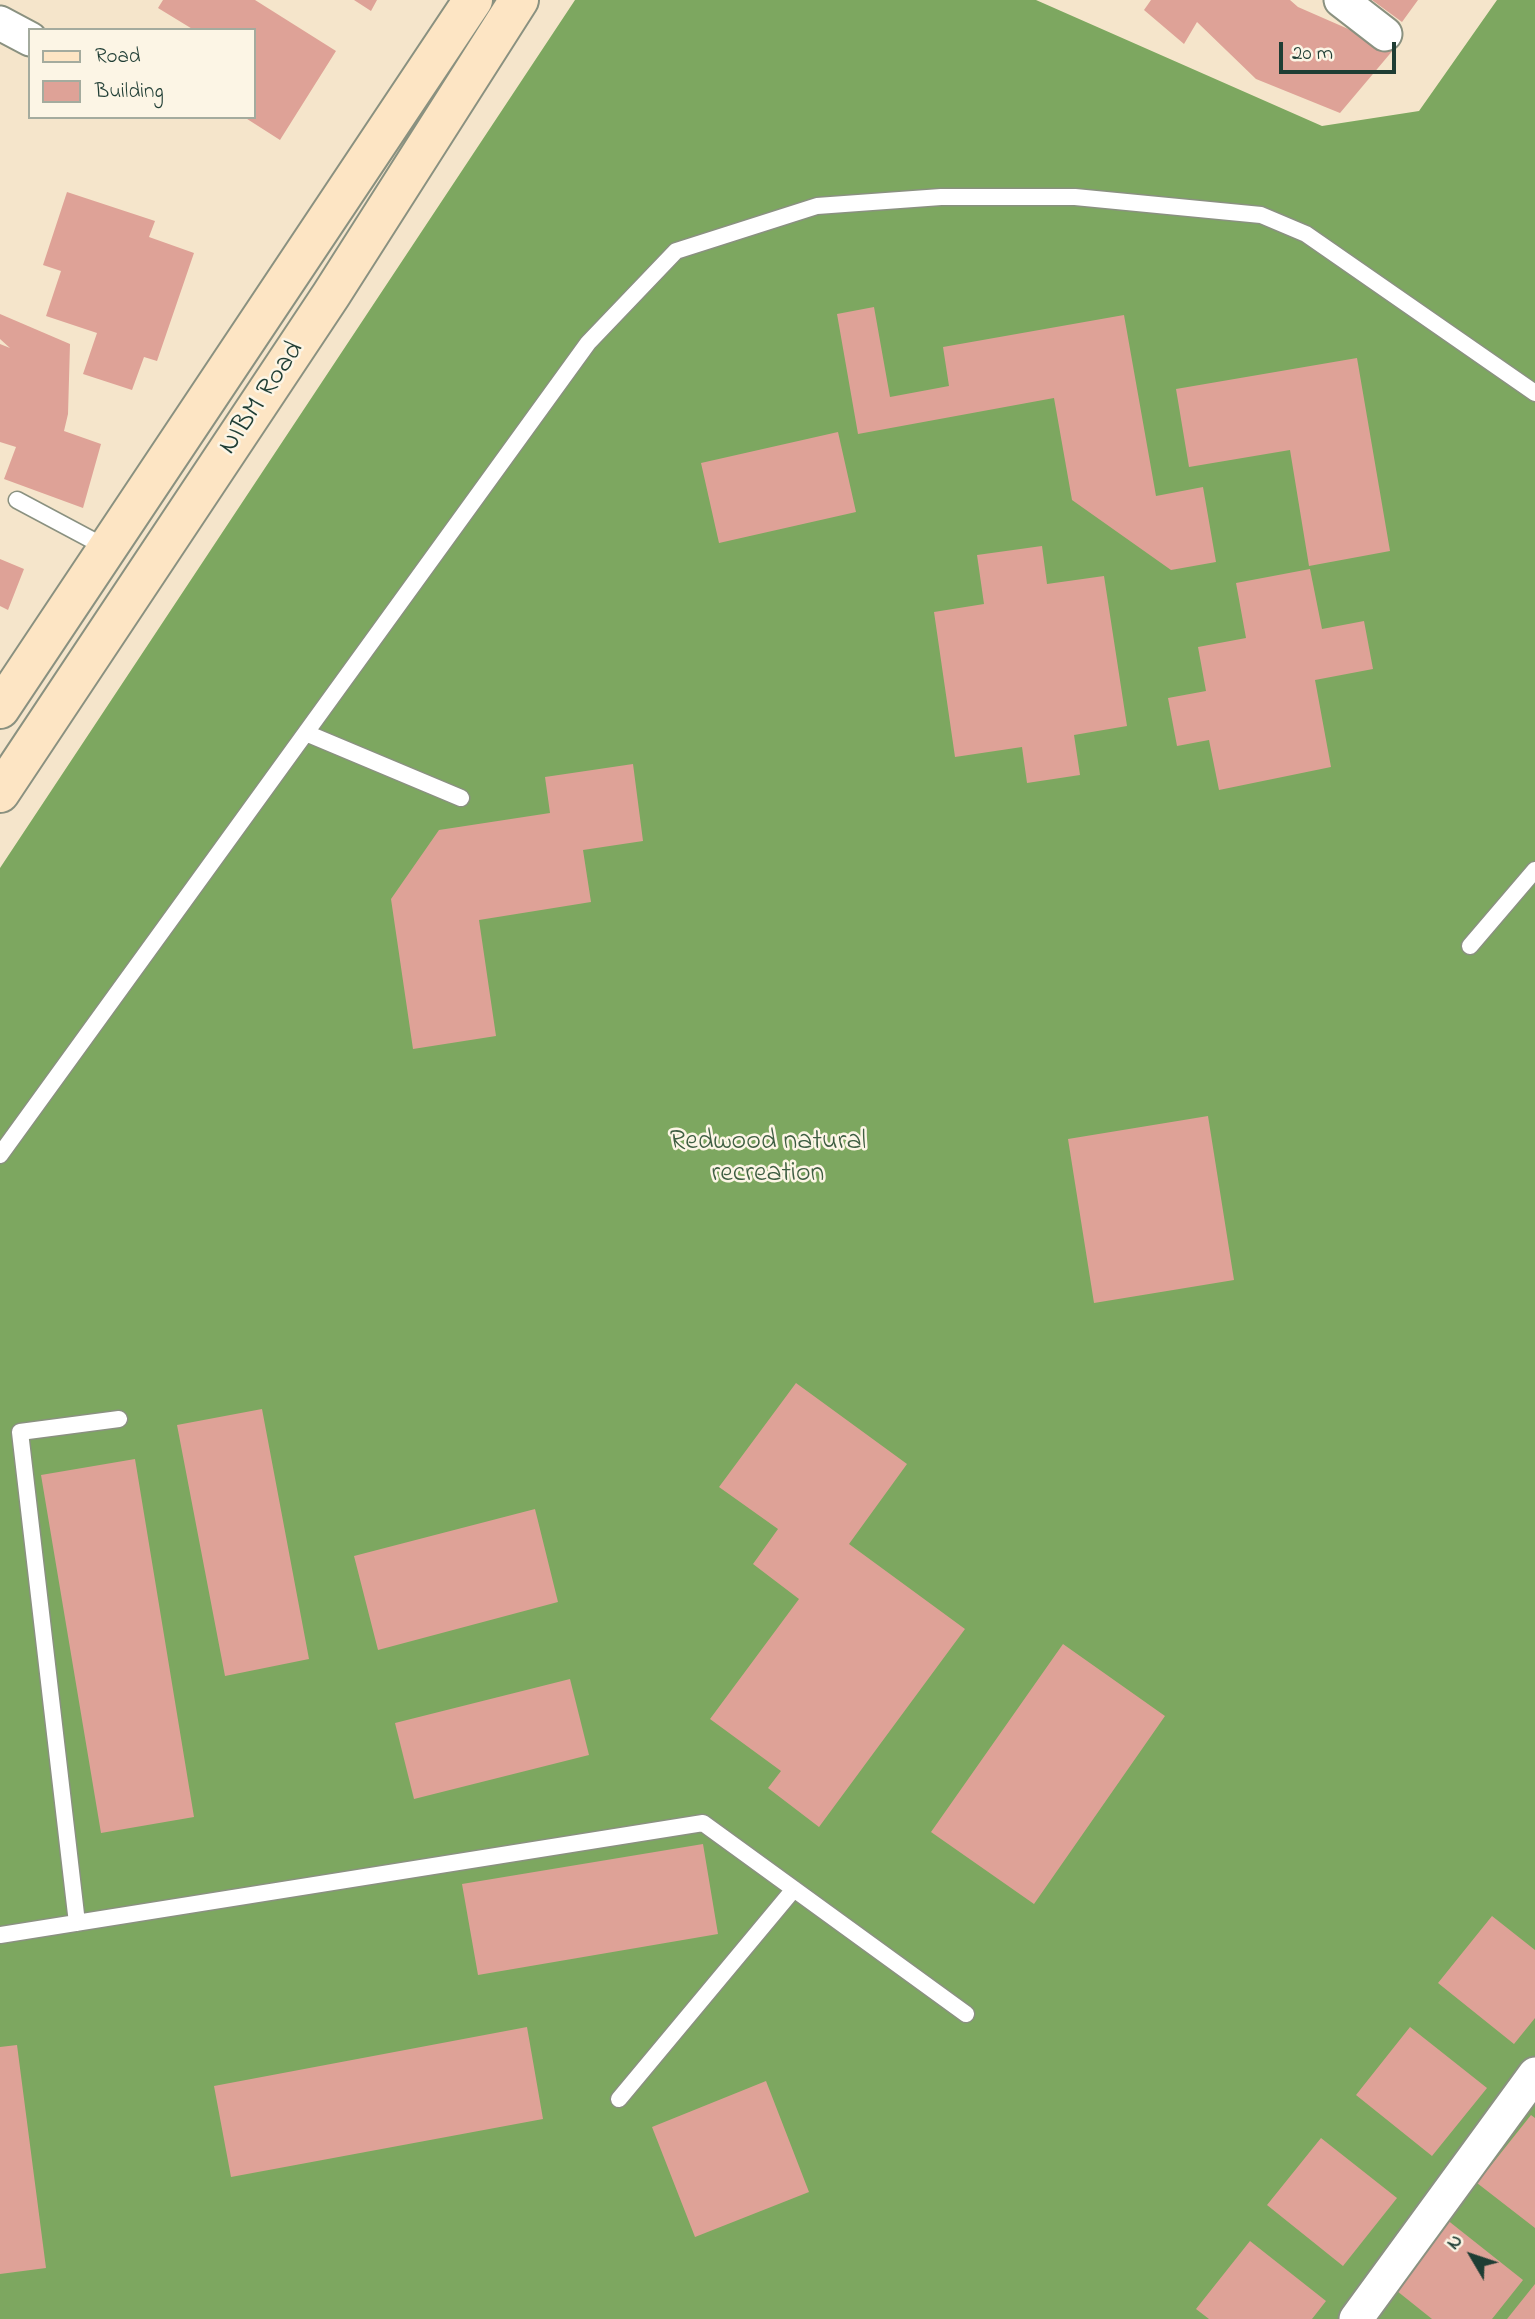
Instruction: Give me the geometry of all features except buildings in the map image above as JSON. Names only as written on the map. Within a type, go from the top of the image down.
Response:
[{"type":"street","name":"NIBM Road","points":[[0,709],[473,0]]},
{"type":"street","name":"NIBM Road","points":[[0,793],[331,295],[519,0]]},
{"type":"street","points":[[1341,0],[1385,34]]},
{"type":"street","points":[[0,23],[28,38]]},
{"type":"street","points":[[1356,2319],[1535,2074]]},
{"type":"lane","points":[[0,1155],[587,343],[676,251],[817,206],[941,197],[1075,197],[1261,215],[1306,234],[1535,393]]},
{"type":"lane","points":[[17,500],[107,548]]},
{"type":"lane","points":[[306,733],[461,798]]},
{"type":"lane","points":[[1470,946],[1535,870]]},
{"type":"lane","points":[[77,1923],[20,1432],[119,1419]]},
{"type":"lane","points":[[0,1935],[703,1823],[966,2014]]},
{"type":"lane","points":[[619,2099],[794,1889]]},
{"type":"green space","name":"Redwood natural recreation","points":[[575,0],[1036,0],[1322,126],[1419,111],[1497,0],[1535,0],[1535,2319],[0,2319],[0,868]]}]
